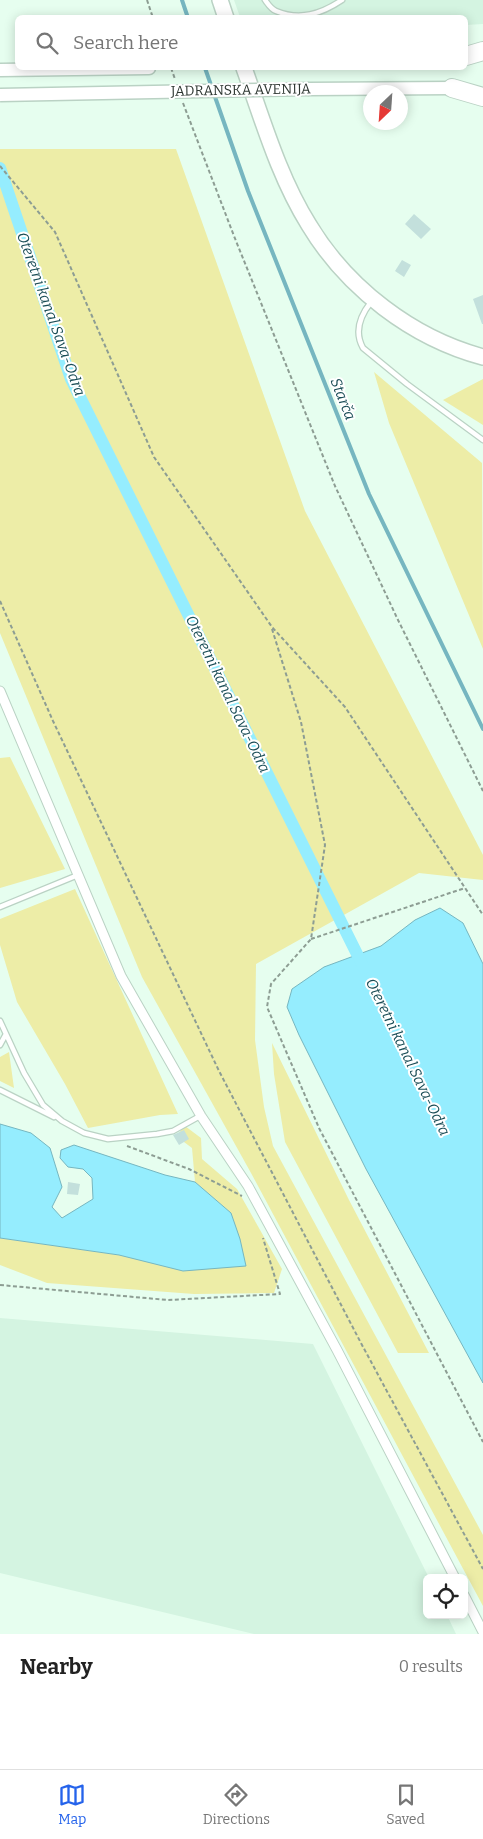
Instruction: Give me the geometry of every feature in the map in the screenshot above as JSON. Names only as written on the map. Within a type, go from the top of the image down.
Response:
[{"type":"highway","points":[[468,55],[483,51]]},
{"type":"highway","points":[[468,62],[483,62]]},
{"type":"highway","name":"JADRANSKA AVENIJA","points":[[452,88],[483,87]]},
{"type":"highway","points":[[452,88],[483,97]]},
{"type":"main road","points":[[220,0],[225,15]]},
{"type":"main road","points":[[0,70],[15,70]]},
{"type":"main road","points":[[245,70],[281,169],[305,219],[340,267],[374,299],[410,325],[430,337],[467,353],[483,357]]},
{"type":"main road","name":"JADRANSKA AVENIJA","points":[[0,95],[452,88]]},
{"type":"street","points":[[0,691],[121,976],[201,1116],[248,1186],[337,1350],[453,1574]]},
{"type":"street","points":[[468,1604],[483,1632]]},
{"type":"lane","points":[[265,0],[274,11],[295,15]]},
{"type":"lane","points":[[310,15],[319,14],[342,0]]},
{"type":"lane","points":[[374,299],[366,309],[358,332],[363,348],[407,384],[483,440]]},
{"type":"lane","points":[[0,907],[78,875]]},
{"type":"lane","points":[[0,1021],[24,1074],[43,1105],[62,1121]]},
{"type":"lane","points":[[0,1044],[6,1034]]},
{"type":"lane","points":[[0,1090],[84,1133],[108,1139],[173,1131],[201,1116]]},
{"type":"path","points":[[147,0],[152,15]]},
{"type":"path","points":[[172,70],[177,84]]},
{"type":"path","points":[[183,101],[234,236],[335,486],[398,620],[483,791]]},
{"type":"path","points":[[0,166],[55,232],[154,457],[272,627],[345,707],[483,915]]},
{"type":"path","points":[[0,601],[57,730],[219,1071],[362,1345],[483,1568]]},
{"type":"path","points":[[272,627],[301,722],[325,845],[311,939]]},
{"type":"path","points":[[465,888],[311,939],[271,984],[266,1007],[319,1128],[483,1442]]},
{"type":"path","points":[[108,1139],[189,1168],[242,1196]]},
{"type":"path","points":[[0,1286],[168,1300],[280,1294],[263,1235]]},
{"type":"shaded area","points":[[234,0],[483,0],[483,24],[468,25],[468,15],[239,15]]},
{"type":"shaded area","points":[[0,1318],[313,1344],[427,1574],[423,1574],[423,1619],[449,1619],[456,1634],[254,1634],[0,1573]]},
{"type":"green space","points":[[0,149],[176,149],[305,511],[483,855],[483,880],[419,873],[256,964],[255,1040],[264,1107],[273,1146],[483,1535],[483,1606],[468,1578],[468,1574],[466,1574],[251,1173],[142,977],[0,633]]},
{"type":"green space","points":[[374,372],[482,463],[483,649],[389,423]]},
{"type":"green space","points":[[483,379],[483,425],[443,400]]},
{"type":"green space","points":[[10,757],[65,869],[0,888],[0,758]]},
{"type":"green space","points":[[75,889],[178,1114],[160,1115],[88,1128],[65,1084],[17,1002],[0,945],[0,919]]},
{"type":"green space","points":[[272,1043],[349,1200],[429,1353],[398,1353],[285,1142],[274,1074]]},
{"type":"green space","points":[[9,1052],[14,1088],[0,1081],[0,1057]]},
{"type":"green space","points":[[185,1126],[201,1138],[202,1159],[237,1189],[282,1269],[274,1293],[194,1294],[47,1283],[0,1265],[0,1238],[119,1255],[183,1271],[231,1213],[195,1182],[192,1148],[176,1136]]},
{"type":"water","points":[[440,908],[463,923],[483,964],[483,1383],[366,1169],[287,1007],[292,989],[324,967],[381,946],[415,920]]},
{"type":"water","points":[[0,1124],[31,1133],[50,1148],[62,1187],[52,1207],[62,1218],[93,1199],[92,1178],[83,1169],[68,1167],[60,1158],[61,1150],[74,1145],[165,1175],[195,1182],[231,1213],[240,1239],[246,1266],[183,1271],[119,1255],[0,1238]]},
{"type":"building","points":[[414,214],[431,229],[421,239],[405,224]]},
{"type":"building","points":[[402,260],[411,265],[404,277],[395,271]]},
{"type":"building","points":[[483,295],[483,324],[482,324],[473,299]]},
{"type":"building","points":[[184,1130],[189,1139],[179,1145],[173,1135]]},
{"type":"building","points":[[68,1182],[80,1184],[78,1195],[67,1194]]},
{"type":"waterway","name":"Starča","points":[[182,0],[187,15]]},
{"type":"waterway","name":"Starča","points":[[206,70],[212,88]]},
{"type":"waterway","name":"Starča","points":[[214,94],[248,191],[369,494],[483,729]]},
{"type":"waterway","name":"Oteretni kanal Sava-Odra","points":[[0,168],[71,379],[364,968]]}]
